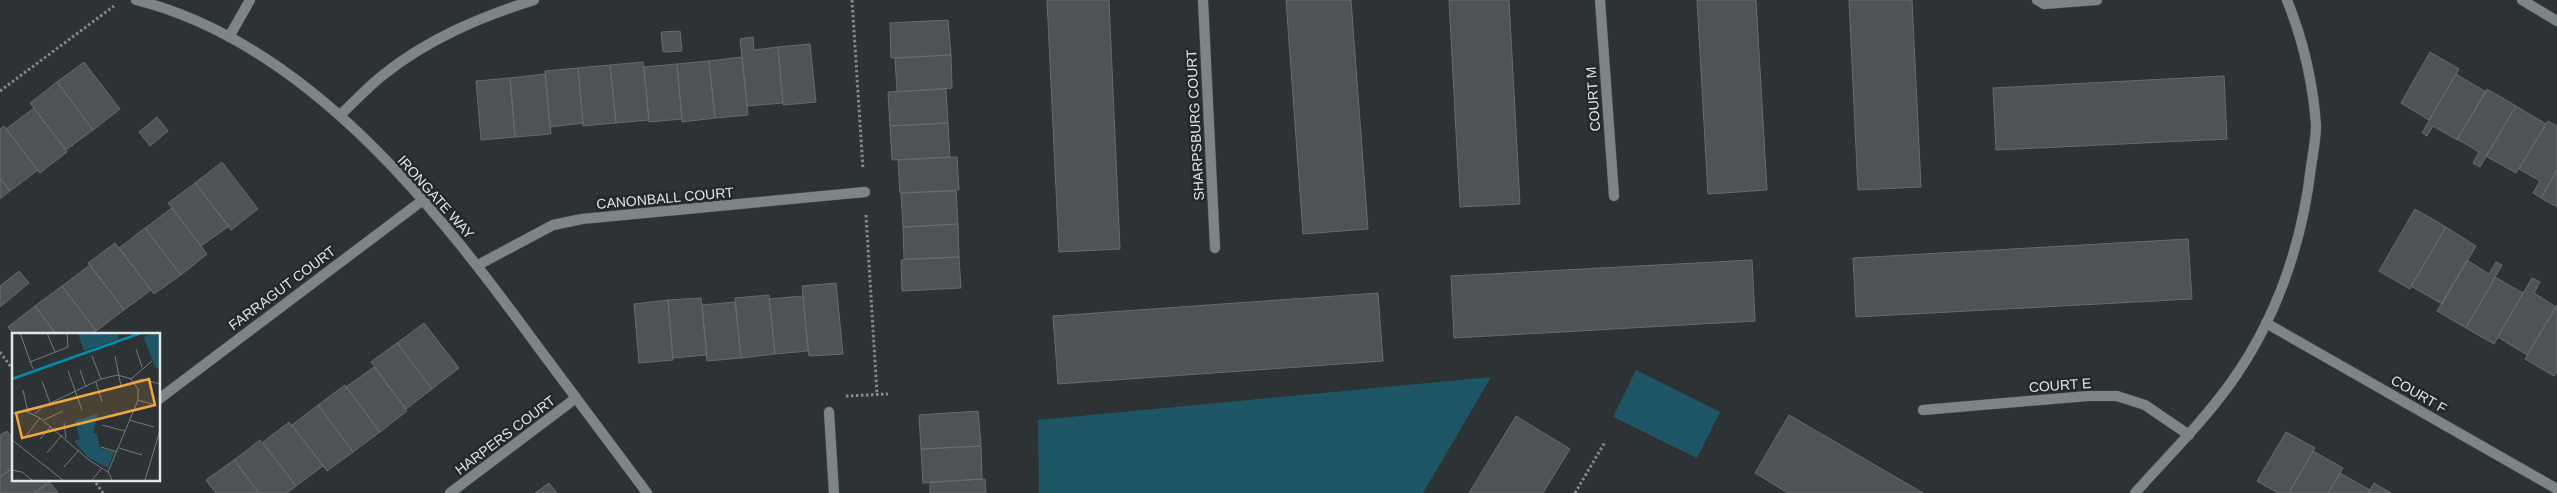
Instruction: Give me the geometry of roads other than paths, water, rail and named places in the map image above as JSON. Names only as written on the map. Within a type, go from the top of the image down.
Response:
[{"type":"street","name":"IRONGATE WAY","points":[[136,0],[173,11],[229,37],[285,72],[340,115],[423,200],[478,265],[647,493]]},
{"type":"street","points":[[229,37],[250,0]]},
{"type":"street","points":[[340,115],[383,75],[431,42],[483,16],[534,0]]},
{"type":"street","name":"SHARPSBURG COURT","points":[[1203,0],[1215,248]]},
{"type":"street","name":"COURT M","points":[[1600,0],[1614,196]]},
{"type":"street","points":[[2037,0],[2044,4],[2097,0]]},
{"type":"street","points":[[2135,493],[2189,435],[2230,384],[2266,323],[2291,263],[2307,196],[2316,127],[2311,82],[2298,26],[2288,0]]},
{"type":"street","points":[[2522,0],[2557,21]]},
{"type":"street","name":"CANONBALL COURT","points":[[478,265],[553,225],[582,219],[865,192]]},
{"type":"street","name":"FARRAGUT COURT","points":[[160,398],[423,200]]},
{"type":"street","name":"COURT F","points":[[2266,323],[2557,489]]},
{"type":"street","name":"COURT E","points":[[1923,410],[2088,396],[2117,396],[2145,405],[2189,435]]},
{"type":"street","name":"HARPERS COURT","points":[[450,493],[576,398]]},
{"type":"street","points":[[829,412],[834,493]]}]
